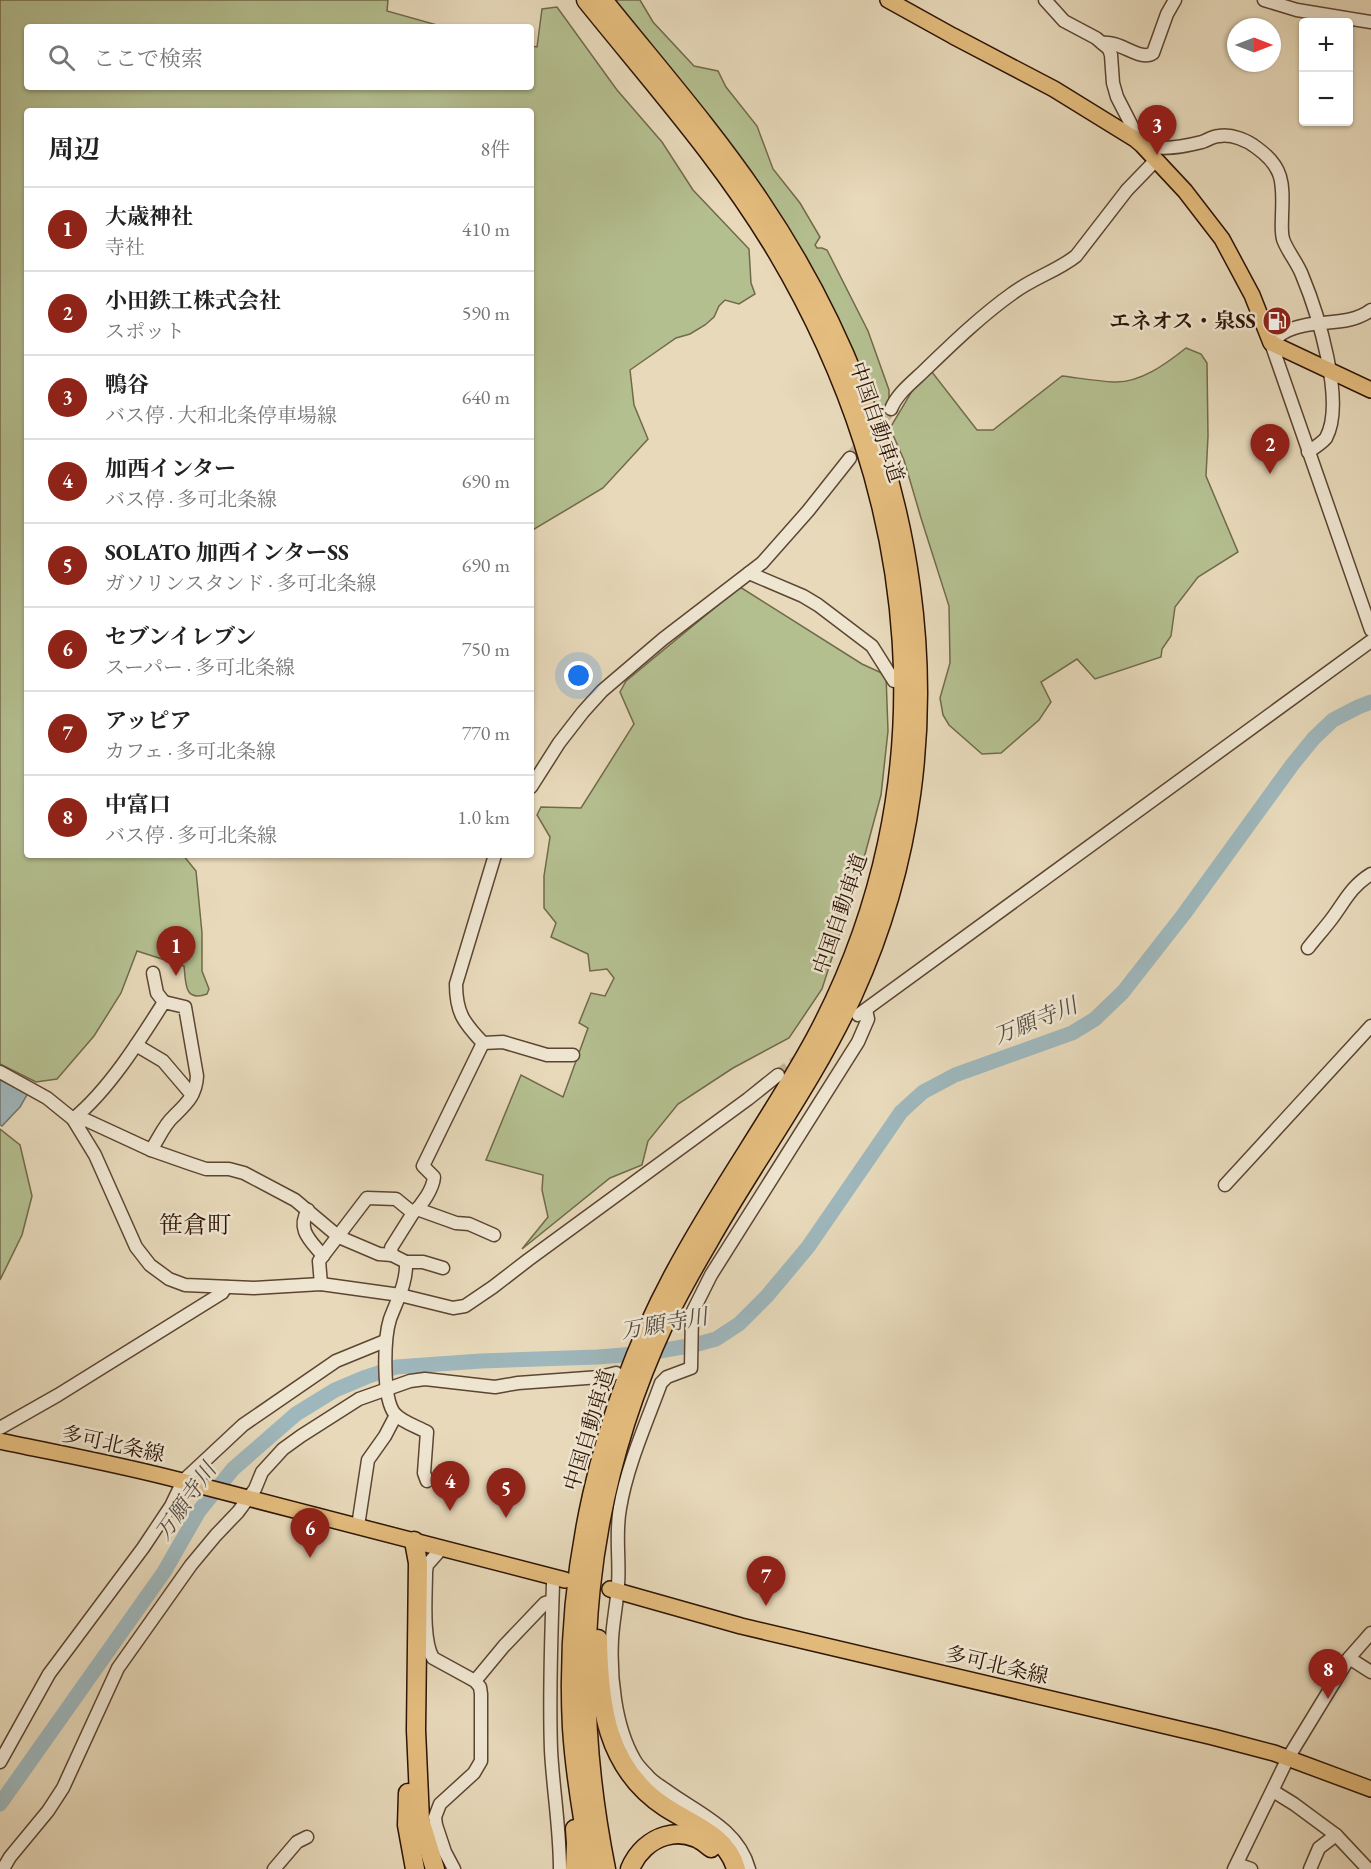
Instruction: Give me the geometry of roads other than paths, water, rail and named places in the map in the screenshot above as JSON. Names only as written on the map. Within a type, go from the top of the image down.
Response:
[{"type":"highway","name":"中国自動車道","points":[[586,0],[718,165],[778,255],[807,308],[847,398],[870,462],[883,510],[893,562],[904,659],[901,756],[894,807],[877,883],[856,949],[815,1038],[673,1276],[658,1320]]},
{"type":"highway","name":"中国自動車道","points":[[592,1869],[583,1825],[575,1761],[571,1677],[578,1579],[585,1530],[598,1470],[611,1422],[629,1375],[658,1320],[804,1087],[852,997],[870,954],[892,888],[909,808],[917,739],[918,660],[913,598],[897,508],[864,402],[818,300],[791,250],[760,201],[692,110],[603,0]]},
{"type":"highway","name":"中国自動車道","points":[[606,1869],[596,1822],[586,1726],[587,1631],[598,1532],[610,1473],[627,1418],[629,1375]]},
{"type":"highway","points":[[610,1473],[597,1604],[598,1665],[608,1733],[623,1765],[647,1793],[665,1807],[712,1835],[724,1847],[736,1869]]},
{"type":"highway","points":[[414,1540],[418,1563],[416,1730],[420,1820],[436,1866]]},
{"type":"highway","points":[[414,1540],[408,1564],[410,1730],[407,1825],[415,1869]]},
{"type":"highway","points":[[575,1761],[570,1780],[576,1843],[575,1869]]},
{"type":"highway","points":[[630,1869],[645,1845],[669,1835],[682,1834],[695,1836],[707,1844],[716,1852],[724,1869]]},
{"type":"main road","points":[[888,0],[1054,89],[1138,142],[1185,191],[1222,239],[1252,295],[1271,343],[1371,390]]},
{"type":"main road","name":"多可北条線","points":[[0,1441],[187,1483],[560,1578]]},
{"type":"main road","name":"多可北条線","points":[[614,1590],[741,1626],[1213,1737],[1288,1758],[1371,1789]]},
{"type":"street","points":[[1045,0],[1064,21],[1102,43],[1111,55],[1115,90],[1138,142],[1160,148],[1184,146],[1218,136],[1230,136],[1248,142],[1266,154],[1277,169],[1283,184],[1284,241],[1301,271],[1320,323],[1329,371],[1332,422],[1325,440],[1308,452]]},
{"type":"street","points":[[1102,43],[1110,42],[1142,56],[1150,55],[1153,53],[1167,14],[1175,0]]},
{"type":"street","points":[[1264,0],[1297,9],[1371,22]]},
{"type":"street","points":[[891,409],[894,400],[918,376],[1014,292],[1076,256],[1127,190],[1156,160]]},
{"type":"street","points":[[1371,310],[1363,316],[1345,321],[1320,323],[1283,333],[1271,343],[1371,630]]},
{"type":"street","points":[[534,782],[559,742],[602,691],[663,639],[772,554],[850,458]]},
{"type":"street","points":[[750,573],[818,605],[872,646],[894,681]]},
{"type":"street","points":[[749,1869],[741,1849],[733,1838],[720,1826],[650,1779],[634,1759],[619,1721],[612,1680],[614,1590],[620,1506],[661,1383],[667,1377],[691,1368],[692,1313],[711,1275],[858,1042],[868,1019],[862,1013],[1371,641]]},
{"type":"street","points":[[494,858],[456,984],[456,1003],[460,1014],[483,1043],[502,1042],[547,1055],[573,1055]]},
{"type":"street","points":[[1308,948],[1331,920],[1345,897],[1371,874]]},
{"type":"street","points":[[152,1150],[172,1117],[184,1107],[192,1095],[196,1087],[197,1076],[185,1007],[164,1002],[157,993],[153,973]]},
{"type":"street","points":[[75,1121],[136,1045],[164,1002]]},
{"type":"street","points":[[1225,1185],[1371,1026]]},
{"type":"street","points":[[392,1255],[391,1248],[433,1185],[434,1177],[423,1166],[483,1043]]},
{"type":"street","points":[[136,1045],[163,1061],[192,1095]]},
{"type":"street","points":[[0,1072],[47,1098],[75,1121],[95,1155],[136,1247],[150,1265],[169,1279],[185,1285],[254,1288],[321,1284],[400,1295],[453,1308],[465,1306],[493,1287],[778,1075]]},
{"type":"street","points":[[75,1121],[86,1120],[152,1150],[206,1169],[229,1169],[244,1173],[295,1200],[339,1237],[379,1254],[392,1255],[406,1262],[423,1262],[443,1268]]},
{"type":"street","points":[[321,1259],[367,1198],[396,1199],[415,1211],[456,1223],[469,1224],[494,1235]]},
{"type":"street","points":[[308,1210],[304,1218],[304,1232],[321,1259],[321,1284]]},
{"type":"street","points":[[298,1237],[321,1259]]},
{"type":"street","points":[[406,1262],[400,1295],[389,1322],[385,1345],[386,1386],[396,1415],[427,1432],[424,1473],[427,1481]]},
{"type":"street","points":[[0,1428],[58,1395],[222,1293],[226,1287]]},
{"type":"street","points":[[0,1762],[50,1674],[143,1548],[187,1483],[243,1425],[336,1360],[385,1345]]},
{"type":"street","points":[[3,1869],[63,1788],[118,1668],[191,1565],[245,1499],[262,1472],[283,1449],[359,1399],[386,1386],[424,1379],[495,1387],[518,1383],[629,1375]]},
{"type":"street","points":[[358,1526],[368,1460],[396,1415]]},
{"type":"street","points":[[442,1548],[427,1565],[426,1572],[429,1652],[433,1658],[475,1681],[482,1694],[481,1761],[474,1773],[440,1804],[435,1816],[445,1852],[454,1869]]},
{"type":"street","points":[[560,1578],[552,1601],[549,1689],[560,1869]]},
{"type":"street","points":[[475,1681],[545,1603],[552,1601]]},
{"type":"street","points":[[1251,1869],[1236,1867],[1288,1758],[1349,1658],[1371,1633]]},
{"type":"street","points":[[1349,1658],[1371,1672]]},
{"type":"street","points":[[1273,1791],[1336,1835],[1368,1869]]},
{"type":"street","points":[[1310,1869],[1319,1848],[1336,1835]]},
{"type":"street","points":[[274,1869],[297,1842],[307,1837]]},
{"type":"water","points":[[0,1080],[26,1091],[27,1095],[20,1107],[2,1126],[0,1125]]},
{"type":"waterway","name":"万願寺川","points":[[0,1804],[164,1572],[199,1511],[233,1469],[296,1414],[335,1390],[396,1367],[648,1353],[716,1339],[739,1324],[767,1296],[808,1247],[901,1112],[923,1092],[955,1075],[1072,1033],[1095,1019],[1123,992],[1184,914],[1314,738],[1333,720],[1371,702]]},
{"type":"tunnel","points":[[850,458],[891,409]]},
{"type":"tunnel","points":[[778,1075],[801,1058]]},
{"type":"place","name":"鴨谷","points":[[1157,155]]},
{"type":"place","name":"エネオス・泉SS","points":[[1277,321]]},
{"type":"place","name":"小田鉄工株式会社","points":[[1270,474]]},
{"type":"place","name":"大歳神社","points":[[176,976]]},
{"type":"place","name":"加西インター","points":[[450,1511]]},
{"type":"place","name":"SOLATO 加西インターSS","points":[[506,1518]]},
{"type":"place","name":"セブンイレブン","points":[[310,1558]]},
{"type":"place","name":"アッピア","points":[[766,1606]]},
{"type":"place","name":"中富口","points":[[1328,1699]]},
{"type":"district","name":"笹倉町","points":[[195,1225]]}]
